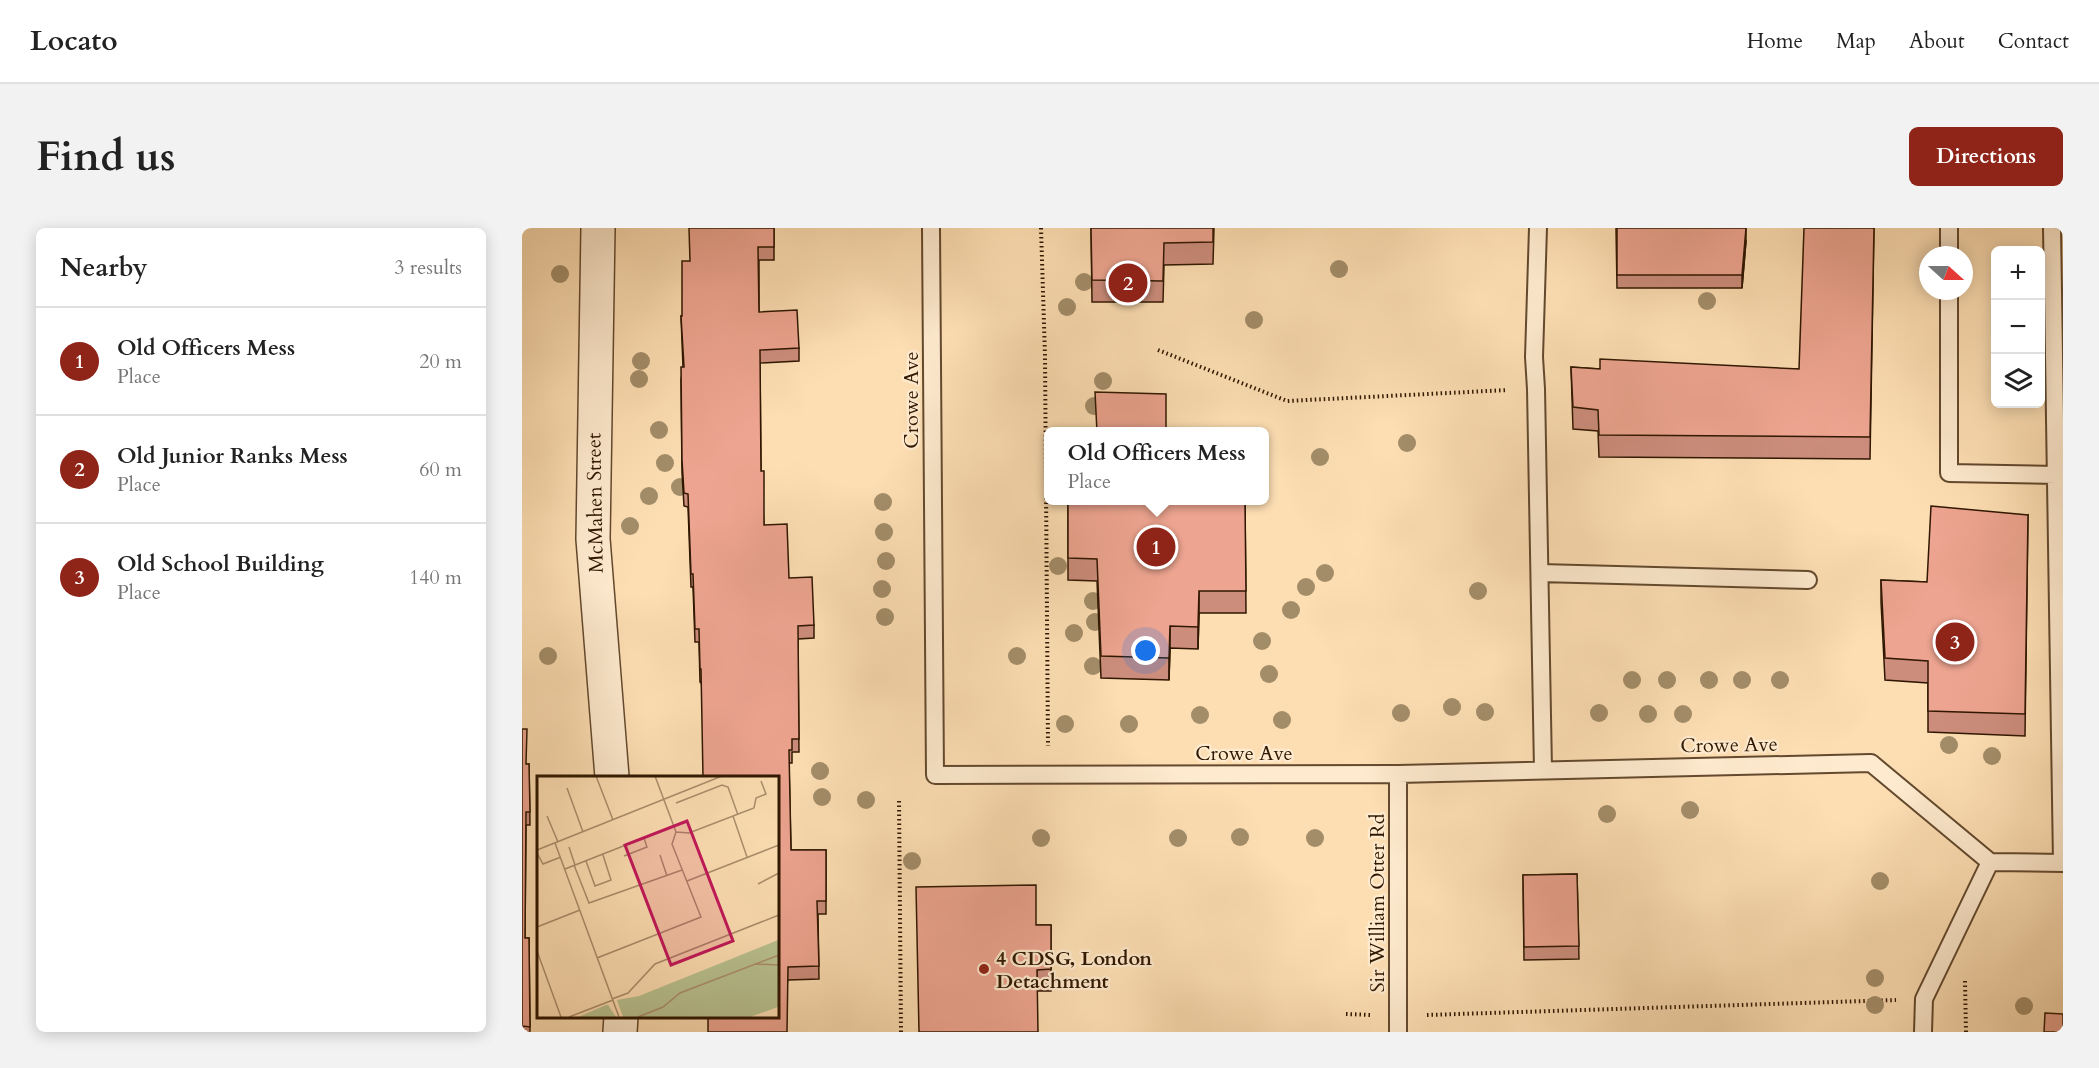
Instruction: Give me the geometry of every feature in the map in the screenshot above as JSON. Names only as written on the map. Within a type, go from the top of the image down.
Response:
[{"type":"street","name":"McMahen Street","points":[[597,228],[593,539],[612,776]]},
{"type":"street","points":[[620,1032],[621,1017]]},
{"type":"lane","name":"Crowe Ave","points":[[931,228],[935,775],[1398,774],[1871,763],[1990,862]]},
{"type":"lane","points":[[1538,228],[1534,357],[1543,770]]},
{"type":"lane","points":[[1948,228],[1949,246]]},
{"type":"lane","points":[[1923,1032],[1924,999],[1990,862],[2062,862],[2052,228]]},
{"type":"lane","points":[[1949,300],[1949,473],[2056,476]]},
{"type":"lane","points":[[1540,573],[1808,580]]},
{"type":"lane","name":"Sir William Otter Rd","points":[[1398,774],[1398,1024]]},
{"type":"path","points":[[1041,228],[1045,427]]},
{"type":"path","points":[[1158,350],[1287,401],[1536,388]]},
{"type":"path","points":[[1046,505],[1048,774]]},
{"type":"path","points":[[898,801],[901,1032]]},
{"type":"path","points":[[1965,980],[1966,1032]]},
{"type":"path","points":[[1398,1024],[1924,999]]},
{"type":"building","points":[[689,228],[774,228],[774,247],[758,247],[759,312],[797,310],[799,348],[760,350],[761,471],[764,471],[764,525],[787,524],[789,578],[812,577],[814,625],[798,626],[799,739],[792,739],[792,750],[789,750],[791,850],[826,850],[826,901],[817,901],[819,966],[788,967],[787,1032],[708,1032],[708,1017],[778,1017],[778,776],[703,776],[699,629],[695,629],[688,494],[684,493],[682,460],[681,367],[684,367],[681,316],[682,261],[690,261]]},
{"type":"building","points":[[1091,228],[1213,228],[1213,242],[1164,243],[1163,281],[1092,280]]},
{"type":"building","points":[[1617,228],[1746,228],[1742,275],[1617,275]]},
{"type":"building","points":[[1804,228],[1874,228],[1870,437],[1599,435],[1598,410],[1573,407],[1571,367],[1600,369],[1600,359],[1799,369]]},
{"type":"building","points":[[1095,392],[1166,394],[1166,427],[1097,427]]},
{"type":"building","points":[[1068,505],[1245,505],[1246,591],[1199,591],[1198,627],[1170,626],[1169,658],[1101,656],[1097,559],[1068,558]]},
{"type":"building","points":[[1931,506],[2028,515],[2025,714],[1928,711],[1928,661],[1885,658],[1881,580],[1927,582]]},
{"type":"building","points":[[522,729],[527,729],[526,764],[529,764],[530,812],[526,812],[525,938],[529,938],[530,1027],[523,1026],[523,1032],[522,1032]]},
{"type":"building","points":[[1577,874],[1579,946],[1524,947],[1523,875]]},
{"type":"building","name":"4 CDSG, London Detachment","points":[[1036,885],[1036,925],[1051,925],[1051,969],[1037,970],[1038,1032],[919,1032],[916,887]]},
{"type":"building","points":[[2045,1013],[2063,1014],[2063,1032],[2044,1032]]},
{"type":"place","name":"Old Junior Ranks Mess","points":[[1128,283]]},
{"type":"place","name":"Old Officers Mess","points":[[1156,547]]},
{"type":"place","name":"Old School Building","points":[[1955,642]]},
{"type":"place","name":"4 CDSG, London Detachment","points":[[984,969]]}]
